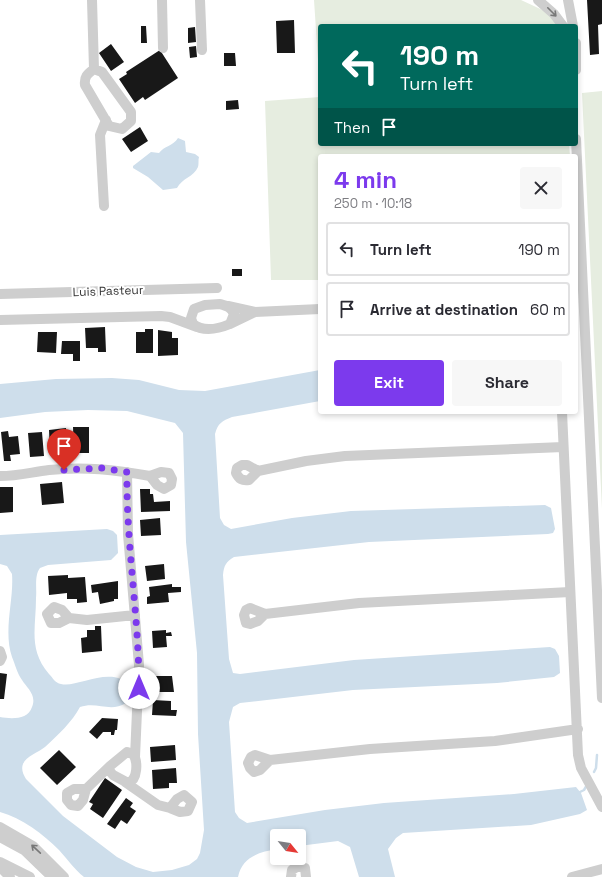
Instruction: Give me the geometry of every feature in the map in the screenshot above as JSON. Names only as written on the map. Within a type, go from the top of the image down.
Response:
[{"type":"street","points":[[92,0],[94,69]]},
{"type":"street","points":[[162,0],[163,48]]},
{"type":"street","points":[[200,0],[202,50]]},
{"type":"street","points":[[538,0],[554,14],[562,24]]},
{"type":"street","points":[[568,0],[573,24]]},
{"type":"street","points":[[94,69],[102,72],[131,112],[131,121],[122,129],[109,126],[85,86],[84,80],[88,73],[94,69]]},
{"type":"street","points":[[104,206],[100,135],[106,120]]},
{"type":"street","points":[[578,182],[602,698]]},
{"type":"street","name":"Luis Pasteur","points":[[0,294],[217,288]]},
{"type":"street","points":[[0,320],[170,317],[205,305],[228,306],[255,312],[318,309]]},
{"type":"street","points":[[228,306],[234,314],[230,324]]},
{"type":"street","points":[[194,309],[191,318],[193,324],[197,327]]},
{"type":"street","points":[[170,317],[197,327],[211,328],[230,324],[255,312]]},
{"type":"street","points":[[562,414],[578,729],[578,759],[581,768],[602,807]]},
{"type":"street","points":[[258,471],[306,461],[345,456],[563,447]]},
{"type":"street","points":[[0,476],[24,475],[50,470],[101,468],[150,476]]},
{"type":"street","points":[[127,472],[128,534],[139,665],[138,713],[135,742],[136,789]]},
{"type":"street","points":[[265,614],[359,603],[570,592]]},
{"type":"street","points":[[69,618],[87,620],[135,615]]},
{"type":"street","points":[[0,651],[2,657],[0,661]]},
{"type":"street","points":[[270,760],[370,749],[495,741],[578,729]]},
{"type":"street","points":[[86,789],[102,775],[111,771],[123,753],[135,742]]},
{"type":"street","points":[[123,753],[130,752],[135,757]]},
{"type":"street","points":[[111,771],[158,805],[170,808]]},
{"type":"street","points":[[125,782],[132,782],[135,777]]},
{"type":"street","points":[[0,827],[33,846],[64,877]]},
{"type":"street","points":[[0,837],[24,850],[52,877]]},
{"type":"street","points":[[0,862],[30,877]]},
{"type":"street","points":[[0,866],[10,877]]},
{"type":"street","points":[[291,877],[292,870],[298,866],[305,868],[306,877]]},
{"type":"street","points":[[572,877],[602,870]]},
{"type":"street","points":[[595,877],[602,870]]},
{"type":"shaded area","points":[[314,0],[521,0],[549,13],[556,24],[318,24],[318,60]]},
{"type":"shaded area","points":[[602,91],[602,509],[582,93]]},
{"type":"shaded area","points":[[318,97],[318,146],[569,146],[570,154],[318,154],[318,280],[271,280],[265,101]]},
{"type":"water","points":[[178,138],[185,141],[186,152],[195,154],[199,157],[198,167],[194,173],[177,188],[163,190],[148,177],[133,168],[133,166],[151,152],[159,153],[174,143]]},
{"type":"water","points":[[318,370],[318,401],[232,417],[223,421],[219,425],[215,434],[220,518],[224,525],[231,529],[292,518],[351,511],[545,505],[551,508],[555,529],[553,533],[548,534],[369,542],[234,557],[229,561],[226,564],[223,575],[229,659],[233,673],[240,674],[354,660],[550,647],[555,649],[559,656],[560,673],[554,677],[497,683],[353,690],[240,703],[233,707],[229,722],[235,812],[239,818],[247,823],[325,810],[384,803],[514,794],[576,787],[581,793],[587,810],[580,814],[531,825],[403,833],[396,838],[388,849],[395,877],[359,877],[350,847],[338,841],[306,845],[306,829],[270,829],[270,851],[258,854],[247,860],[240,870],[238,877],[84,877],[46,838],[24,822],[0,812],[0,717],[19,718],[27,714],[32,707],[33,699],[31,692],[19,674],[9,647],[8,636],[12,595],[12,574],[7,566],[0,564],[0,535],[107,529],[113,531],[117,535],[118,553],[111,560],[48,565],[40,568],[38,571],[36,579],[35,638],[38,656],[42,665],[57,683],[66,685],[105,677],[121,679],[127,686],[126,703],[114,707],[92,705],[80,707],[69,723],[55,738],[25,761],[22,766],[23,772],[26,779],[63,816],[117,857],[136,867],[153,872],[172,870],[189,865],[197,859],[200,853],[204,830],[198,734],[197,653],[186,542],[183,433],[175,423],[127,411],[88,410],[45,412],[0,418],[0,384],[56,379],[112,378],[139,380],[179,390],[205,391]]},
{"type":"building","points":[[587,0],[602,0],[602,24],[598,25],[599,54],[590,55]]},
{"type":"building","points":[[294,20],[295,53],[277,53],[276,21]]},
{"type":"building","points":[[141,26],[146,26],[147,43],[141,43]]},
{"type":"building","points":[[195,27],[196,42],[188,43],[188,28]]},
{"type":"building","points":[[111,44],[124,62],[111,71],[99,53]]},
{"type":"building","points":[[196,46],[197,57],[190,58],[189,47]]},
{"type":"building","points":[[160,50],[178,78],[145,100],[143,97],[135,103],[119,79],[127,74],[126,72]]},
{"type":"building","points":[[224,53],[235,53],[236,66],[224,66]]},
{"type":"building","points":[[238,100],[239,109],[226,110],[226,101]]},
{"type":"building","points":[[140,127],[148,141],[131,152],[122,139]]},
{"type":"building","points":[[232,269],[242,269],[242,276],[232,276]]},
{"type":"building","points":[[105,327],[106,352],[98,352],[98,348],[86,348],[85,328]]},
{"type":"building","points":[[145,329],[153,329],[153,353],[136,353],[136,332],[145,332]]},
{"type":"building","points":[[158,330],[172,332],[172,338],[178,338],[178,355],[158,356]]},
{"type":"building","points":[[38,332],[57,332],[56,353],[37,352]]},
{"type":"building","points":[[62,341],[80,341],[80,361],[73,361],[73,354],[61,354]]},
{"type":"building","points":[[73,427],[89,427],[89,453],[74,453]]},
{"type":"building","points":[[66,428],[68,451],[50,452],[49,430]]},
{"type":"building","points":[[8,431],[9,437],[18,436],[20,454],[10,455],[11,461],[4,461],[1,432]]},
{"type":"building","points":[[42,432],[44,456],[30,457],[28,433]]},
{"type":"building","points":[[62,482],[64,503],[42,505],[40,484]]},
{"type":"building","points":[[0,487],[13,487],[13,512],[0,513]]},
{"type":"building","points":[[140,489],[150,489],[150,494],[153,494],[154,502],[170,501],[170,511],[141,512]]},
{"type":"building","points":[[160,518],[161,535],[141,536],[140,520]]},
{"type":"building","points":[[164,564],[165,579],[147,581],[145,566]]},
{"type":"building","points":[[68,575],[68,578],[85,577],[87,602],[77,603],[77,599],[67,599],[67,593],[49,595],[48,576]]},
{"type":"building","points":[[118,581],[118,599],[100,604],[98,592],[92,593],[91,585]]},
{"type":"building","points":[[172,584],[172,587],[181,587],[181,592],[168,593],[169,602],[147,604],[147,597],[150,596],[149,587]]},
{"type":"building","points":[[95,626],[101,626],[102,651],[82,653],[81,638],[87,637],[87,630],[95,630]]},
{"type":"building","points":[[166,630],[166,633],[171,632],[172,636],[166,636],[167,647],[153,648],[152,631]]},
{"type":"building","points":[[0,673],[7,674],[4,699],[0,699]]},
{"type":"building","points":[[156,676],[172,676],[174,692],[152,692],[152,688],[156,688]]},
{"type":"building","points":[[153,700],[171,701],[171,710],[177,710],[176,716],[152,715]]},
{"type":"building","points":[[102,718],[118,719],[117,730],[115,730],[114,735],[111,735],[111,732],[103,732],[97,739],[89,732]]},
{"type":"building","points":[[175,745],[176,760],[151,762],[150,747]]},
{"type":"building","points":[[59,750],[76,767],[57,785],[40,768]]},
{"type":"building","points":[[176,768],[177,783],[169,783],[169,788],[153,789],[152,770]]},
{"type":"building","points":[[105,778],[122,790],[103,818],[90,809],[93,804],[89,802]]},
{"type":"building","points":[[126,798],[133,803],[130,807],[136,811],[127,824],[121,820],[115,829],[107,824]]},
{"type":"waterway","points":[[594,772],[596,768],[597,755]]},
{"type":"waterway","points":[[578,793],[584,790],[587,785]]},
{"type":"route","points":[[64,470],[101,468],[127,472],[128,534],[139,665],[139,688]]}]
